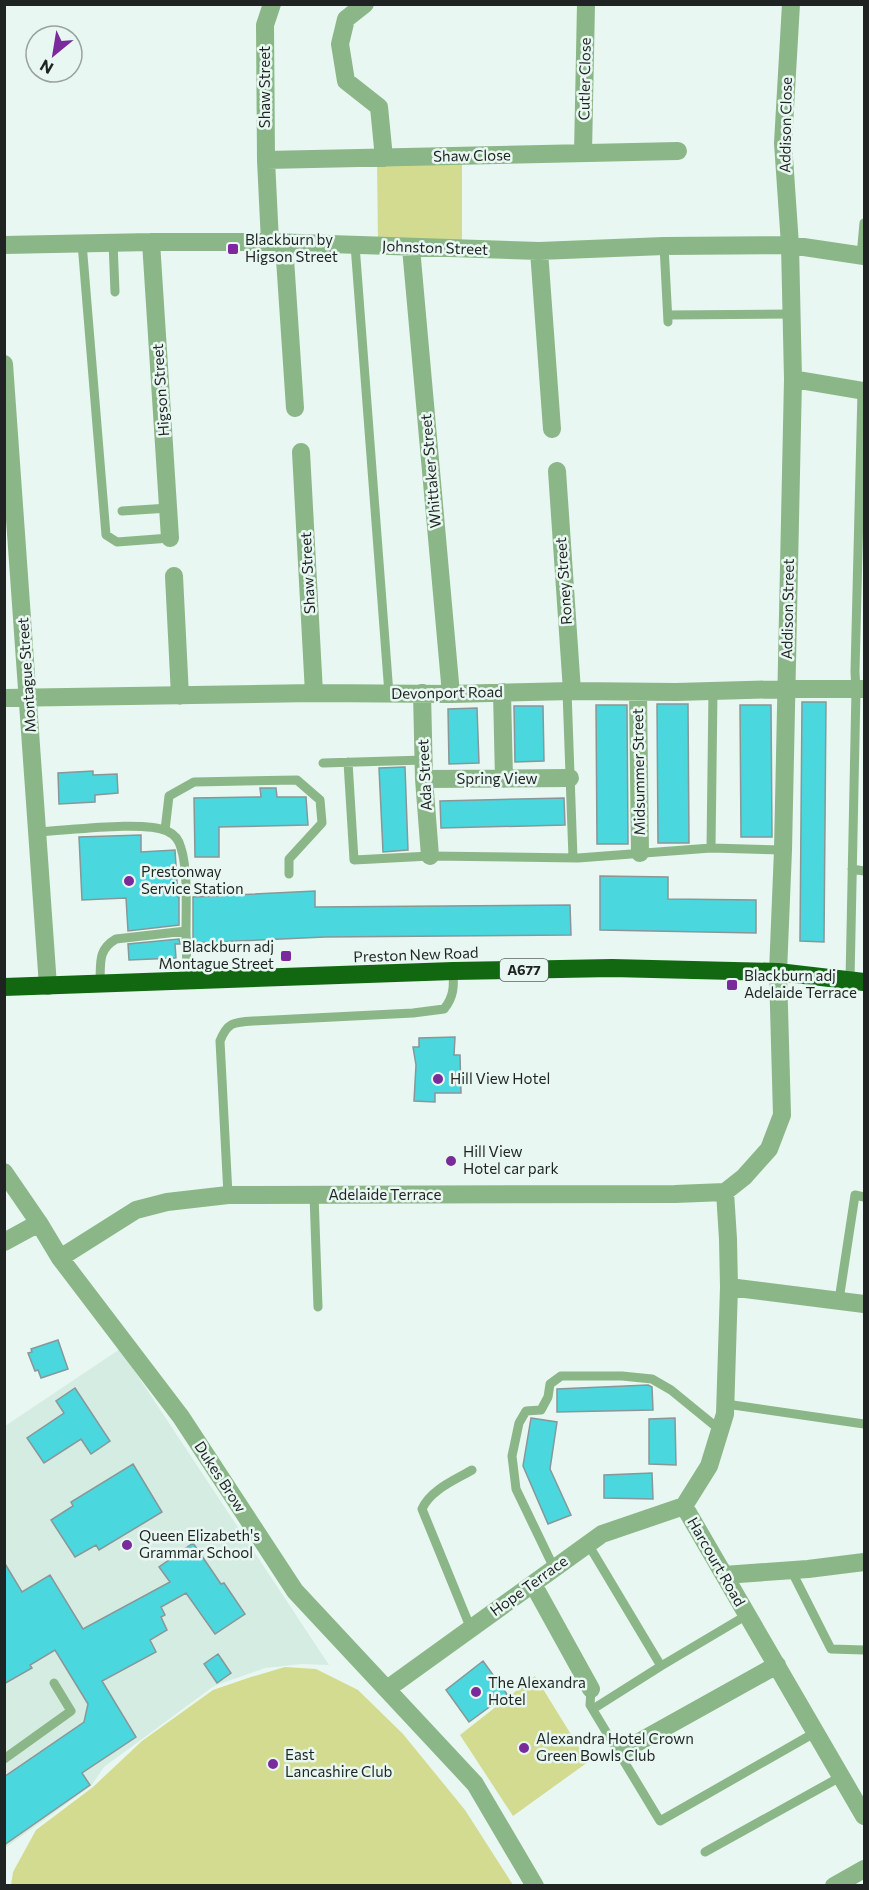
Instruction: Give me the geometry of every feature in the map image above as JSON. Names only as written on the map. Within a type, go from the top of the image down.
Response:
[{"type":"highway","name":"Preston New Road","points":[[4,987],[453,971],[612,968],[778,972],[857,981]]},
{"type":"street","name":"Shaw Street","points":[[272,4],[265,25],[266,160],[295,408]]},
{"type":"street","points":[[365,4],[346,18],[340,44],[346,81],[379,107],[384,158]]},
{"type":"street","name":"Cutler Close","points":[[583,153],[586,4]]},
{"type":"street","name":"Addison Close","points":[[789,245],[783,143],[791,4]]},
{"type":"street","name":"Shaw Close","points":[[266,160],[678,151]]},
{"type":"street","name":"Johnston Street","points":[[4,245],[113,242],[277,243],[538,251],[664,246],[789,245],[863,256]]},
{"type":"street","name":"Higson Street","points":[[151,242],[170,538]]},
{"type":"street","name":"Addison Street","points":[[778,972],[783,850],[793,379],[789,245]]},
{"type":"street","name":"Whittaker Street","points":[[411,248],[451,694]]},
{"type":"street","points":[[538,251],[552,429]]},
{"type":"street","name":"Montague Street","points":[[4,364],[6,425],[29,699],[48,986]]},
{"type":"street","points":[[793,379],[863,391]]},
{"type":"street","name":"Shaw Street","points":[[301,452],[314,693]]},
{"type":"street","name":"Roney Street","points":[[557,471],[569,691]]},
{"type":"street","points":[[174,576],[180,696]]},
{"type":"street","name":"Devonport Road","points":[[4,698],[314,693],[860,690]]},
{"type":"street","points":[[502,692],[504,779]]},
{"type":"street","name":"Midsummer Street","points":[[638,692],[640,853]]},
{"type":"street","name":"Ada Street","points":[[422,693],[424,779],[430,856]]},
{"type":"street","name":"Spring View","points":[[424,779],[570,778]]},
{"type":"street","points":[[778,972],[782,1115],[769,1149],[744,1177],[725,1192],[729,1287],[864,1304]]},
{"type":"street","name":"Dukes Brow","points":[[4,1172],[60,1258],[181,1417],[295,1591],[475,1784],[535,1886]]},
{"type":"street","name":"Adelaide Terrace","points":[[60,1258],[136,1210],[167,1202],[228,1195],[725,1192]]},
{"type":"street","points":[[4,1242],[39,1223]]},
{"type":"street","name":"Harcourt Road","points":[[729,1287],[725,1414],[709,1466],[684,1506],[864,1816]]},
{"type":"street","name":"Hope Terrace","points":[[387,1689],[602,1534],[684,1506]]},
{"type":"street","points":[[724,1575],[864,1562]]},
{"type":"street","points":[[533,1584],[591,1689]]},
{"type":"street","points":[[619,1753],[777,1665]]},
{"type":"street","points":[[834,1886],[864,1869]]},
{"type":"lane","points":[[863,256],[864,223]]},
{"type":"lane","points":[[113,242],[115,292]]},
{"type":"lane","points":[[82,243],[106,535],[117,542],[170,538]]},
{"type":"lane","points":[[355,245],[388,694]]},
{"type":"lane","points":[[664,246],[668,318],[792,314]]},
{"type":"lane","points":[[857,981],[852,869],[860,690],[855,672],[863,391]]},
{"type":"lane","points":[[122,511],[169,508]]},
{"type":"lane","points":[[569,691],[573,858]]},
{"type":"lane","points":[[711,848],[713,691]]},
{"type":"lane","points":[[323,763],[424,760]]},
{"type":"lane","points":[[348,762],[354,860],[430,856],[573,858],[711,848],[783,850]]},
{"type":"lane","points":[[165,830],[169,796],[194,782],[297,780],[320,800],[322,823],[290,858],[289,874]]},
{"type":"lane","points":[[38,832],[136,826],[165,830],[175,836],[181,847],[185,892],[187,981]]},
{"type":"lane","points":[[852,869],[864,871]]},
{"type":"lane","points":[[100,984],[102,953],[107,944],[116,939],[186,931]]},
{"type":"lane","points":[[228,1195],[220,1041],[230,1024],[413,1013],[444,1009],[452,999],[453,971]]},
{"type":"lane","points":[[314,1195],[318,1307]]},
{"type":"lane","points":[[839,1300],[855,1195],[864,1197]]},
{"type":"lane","points":[[554,1568],[516,1489],[512,1456],[519,1423],[526,1411],[540,1410],[548,1397],[550,1384],[561,1376],[622,1376],[652,1379],[671,1390],[720,1430]]},
{"type":"lane","points":[[726,1404],[864,1424]]},
{"type":"lane","points":[[471,1629],[422,1509],[424,1502],[434,1493],[472,1470]]},
{"type":"lane","points":[[588,1544],[661,1666]]},
{"type":"lane","points":[[791,1570],[831,1649],[864,1650]]},
{"type":"lane","points":[[593,1709],[747,1615]]},
{"type":"lane","points":[[4,1759],[71,1711],[54,1683]]},
{"type":"lane","points":[[591,1689],[590,1705],[660,1821],[816,1732]]},
{"type":"lane","points":[[705,1852],[842,1776]]},
{"type":"shaded area","name":"Queen Elizabeth's Grammar School","points":[[120,1349],[329,1665],[302,1664],[265,1668],[214,1686],[104,1767],[91,1786],[5,1848],[5,1426]]},
{"type":"green space","points":[[462,156],[462,249],[378,246],[377,158]]},
{"type":"green space","name":"East Lancashire Club","points":[[285,1667],[316,1669],[358,1690],[403,1734],[465,1810],[513,1885],[11,1885],[13,1872],[36,1830],[93,1787],[142,1741],[213,1690]]},
{"type":"green space","name":"Alexandra Hotel Crown Green Bowls Club","points":[[535,1676],[588,1762],[513,1816],[460,1735]]},
{"type":"building","points":[[802,702],[826,702],[824,942],[800,941]]},
{"type":"building","points":[[657,704],[688,704],[689,843],[658,843]]},
{"type":"building","points":[[596,705],[627,705],[628,844],[597,844]]},
{"type":"building","points":[[740,705],[771,705],[772,837],[741,837]]},
{"type":"building","points":[[514,706],[543,706],[544,761],[515,762]]},
{"type":"building","points":[[477,708],[479,763],[449,764],[448,709]]},
{"type":"building","points":[[405,767],[408,850],[383,852],[379,768]]},
{"type":"building","points":[[93,771],[93,775],[117,774],[118,793],[95,795],[95,802],[59,804],[58,773]]},
{"type":"building","points":[[260,788],[276,788],[277,797],[306,797],[308,825],[219,827],[219,857],[195,857],[194,798],[261,797]]},
{"type":"building","points":[[564,798],[565,825],[441,828],[440,801]]},
{"type":"building","name":"Prestonway Service Station","points":[[141,835],[141,852],[175,850],[179,925],[128,931],[126,898],[82,900],[79,837]]},
{"type":"building","points":[[600,876],[668,877],[668,899],[756,900],[756,933],[600,930]]},
{"type":"building","points":[[315,891],[315,907],[570,905],[571,935],[325,937],[193,943],[193,897]]},
{"type":"building","points":[[179,939],[180,944],[175,944],[176,958],[129,960],[128,944]]},
{"type":"building","name":"Hill View Hotel","points":[[455,1037],[454,1055],[460,1055],[461,1093],[435,1093],[435,1102],[414,1101],[416,1065],[413,1047],[419,1047],[419,1038]]},
{"type":"building","points":[[58,1340],[68,1369],[41,1378],[38,1370],[35,1371],[28,1353],[32,1352],[31,1349]]},
{"type":"building","points":[[648,1385],[652,1387],[653,1410],[557,1412],[557,1389]]},
{"type":"building","points":[[75,1388],[110,1441],[91,1454],[81,1439],[44,1463],[27,1438],[64,1413],[56,1401]]},
{"type":"building","points":[[531,1418],[557,1422],[550,1469],[571,1515],[548,1524],[523,1466]]},
{"type":"building","points":[[675,1418],[676,1465],[649,1464],[649,1419]]},
{"type":"building","points":[[133,1464],[162,1512],[99,1550],[96,1545],[75,1557],[51,1520],[73,1506],[71,1502]]},
{"type":"building","points":[[652,1473],[653,1499],[604,1498],[604,1475]]},
{"type":"building","points":[[193,1543],[245,1614],[215,1634],[186,1593],[161,1607],[165,1615],[161,1617],[167,1630],[150,1640],[156,1652],[102,1681],[136,1737],[82,1773],[90,1785],[4,1845],[4,1777],[84,1722],[88,1704],[55,1650],[30,1665],[32,1668],[4,1684],[4,1562],[22,1592],[50,1575],[83,1629],[170,1582],[159,1567]]},
{"type":"building","points":[[218,1654],[231,1673],[217,1683],[204,1664]]},
{"type":"building","name":"The Alexandra Hotel","points":[[483,1661],[507,1694],[469,1722],[446,1690]]},
{"type":"place","name":"Blackburn by Higson Street","points":[[233,249]]},
{"type":"place","name":"Prestonway Service Station","points":[[129,881]]},
{"type":"place","name":"Blackburn adj Montague Street","points":[[286,956]]},
{"type":"place","name":"Blackburn adj Adelaide Terrace","points":[[732,985]]},
{"type":"place","name":"Hill View Hotel","points":[[438,1079]]},
{"type":"place","name":"Hill View Hotel car park","points":[[451,1161]]},
{"type":"place","name":"Queen Elizabeth's Grammar School","points":[[127,1545]]},
{"type":"place","name":"The Alexandra Hotel","points":[[476,1692]]},
{"type":"place","name":"Alexandra Hotel Crown Green Bowls Club","points":[[524,1748]]},
{"type":"place","name":"East Lancashire Club","points":[[273,1764]]}]
